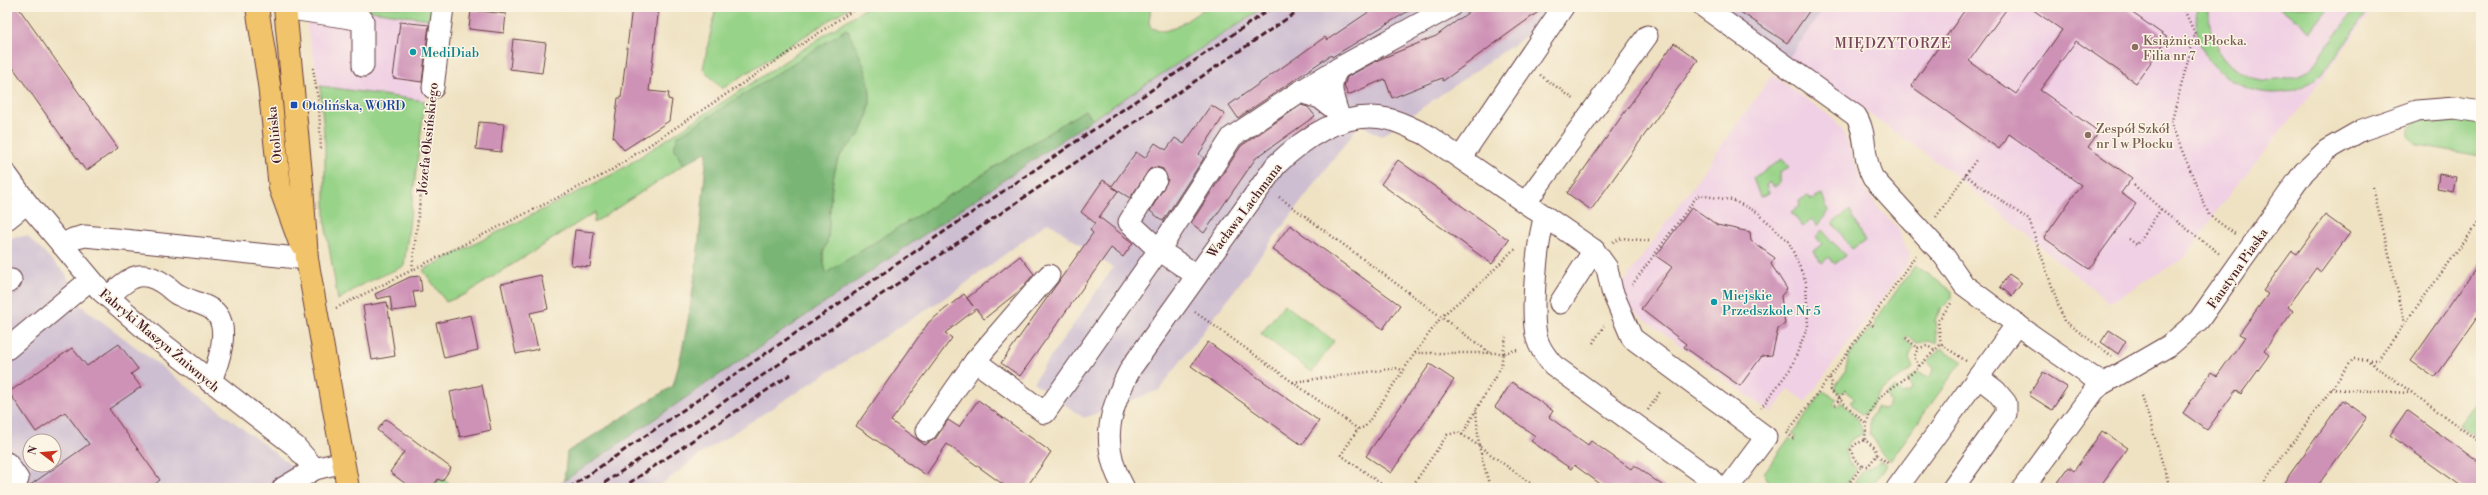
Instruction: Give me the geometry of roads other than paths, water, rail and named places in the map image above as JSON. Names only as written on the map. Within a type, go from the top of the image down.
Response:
[{"type":"main road","name":"Otolińska","points":[[257,7],[269,84],[280,188],[286,208],[307,259]]},
{"type":"main road","name":"Otolińska","points":[[285,7],[302,185],[307,259],[316,319],[348,488]]},
{"type":"street","points":[[285,7],[362,20],[364,66]]},
{"type":"street","name":"Józefa Oksińskiego","points":[[433,88],[442,7]]},
{"type":"street","points":[[975,361],[1046,413],[1159,250],[1232,137],[1299,92],[1450,7]]},
{"type":"street","points":[[1461,157],[1563,7]]},
{"type":"street","points":[[1704,7],[1856,116],[1862,127],[1868,164],[1873,178],[1944,256],[1964,285],[2016,324],[2101,383]]},
{"type":"street","points":[[1526,202],[1647,36]]},
{"type":"street","points":[[1339,116],[1331,84],[1340,68]]},
{"type":"street","points":[[1299,92],[1320,98],[1339,116]]},
{"type":"street","name":"Faustyna Piaska","points":[[2023,488],[2101,383],[2170,345],[2187,332],[2205,313],[2310,165],[2327,150],[2343,140],[2383,122],[2417,111],[2454,108],[2481,112]]},
{"type":"street","name":"Wacława Lachmana","points":[[1124,488],[1116,473],[1110,452],[1109,435],[1115,401],[1141,353],[1276,165],[1339,116],[1388,119],[1425,134],[1461,157],[1594,250],[1607,268],[1618,305],[1632,338],[1766,437],[1728,488]]},
{"type":"street","name":"Fabryki Maszyn Żniwnych","points":[[7,175],[27,204],[90,280],[108,297],[210,382],[295,446],[316,468]]},
{"type":"street","points":[[1156,179],[1129,222],[1159,250],[1196,275]]},
{"type":"street","points":[[7,219],[27,204]]},
{"type":"street","points":[[1545,216],[1541,231],[1534,312],[1536,330],[1542,350],[1553,365],[1712,480],[1720,488]]},
{"type":"street","points":[[62,245],[73,239],[85,236],[307,259]]},
{"type":"street","points":[[1560,303],[1594,250]]},
{"type":"street","points":[[108,297],[127,280],[140,275],[152,276],[175,293],[215,312],[221,324],[222,340],[218,366],[210,382]]},
{"type":"street","points":[[926,431],[975,361],[1049,275]]},
{"type":"street","points":[[7,349],[90,280]]},
{"type":"street","points":[[1897,488],[2016,324]]},
{"type":"street","points":[[1953,488],[2006,414],[2006,404],[1996,391],[1979,374]]},
{"type":"street","points":[[283,488],[316,468],[343,462]]},
{"type":"railway","points":[[569,488],[1273,7]]},
{"type":"railway","points":[[597,488],[1304,7]]},
{"type":"railway","points":[[622,488],[791,374]]},
{"type":"place","name":"Książnica Płocka. Filia nr 7","points":[[2135,47]]},
{"type":"place","name":"MediDiab","points":[[413,52]]},
{"type":"place","name":"Otolińska, WORD","points":[[294,105]]},
{"type":"place","name":"Zespół Szkół nr 1 w Płocku","points":[[2088,135]]},
{"type":"place","name":"Miejskie Przedszkole Nr 5","points":[[1714,302]]},
{"type":"district","name":"MIĘDZYTORZE","points":[[1893,43]]}]
